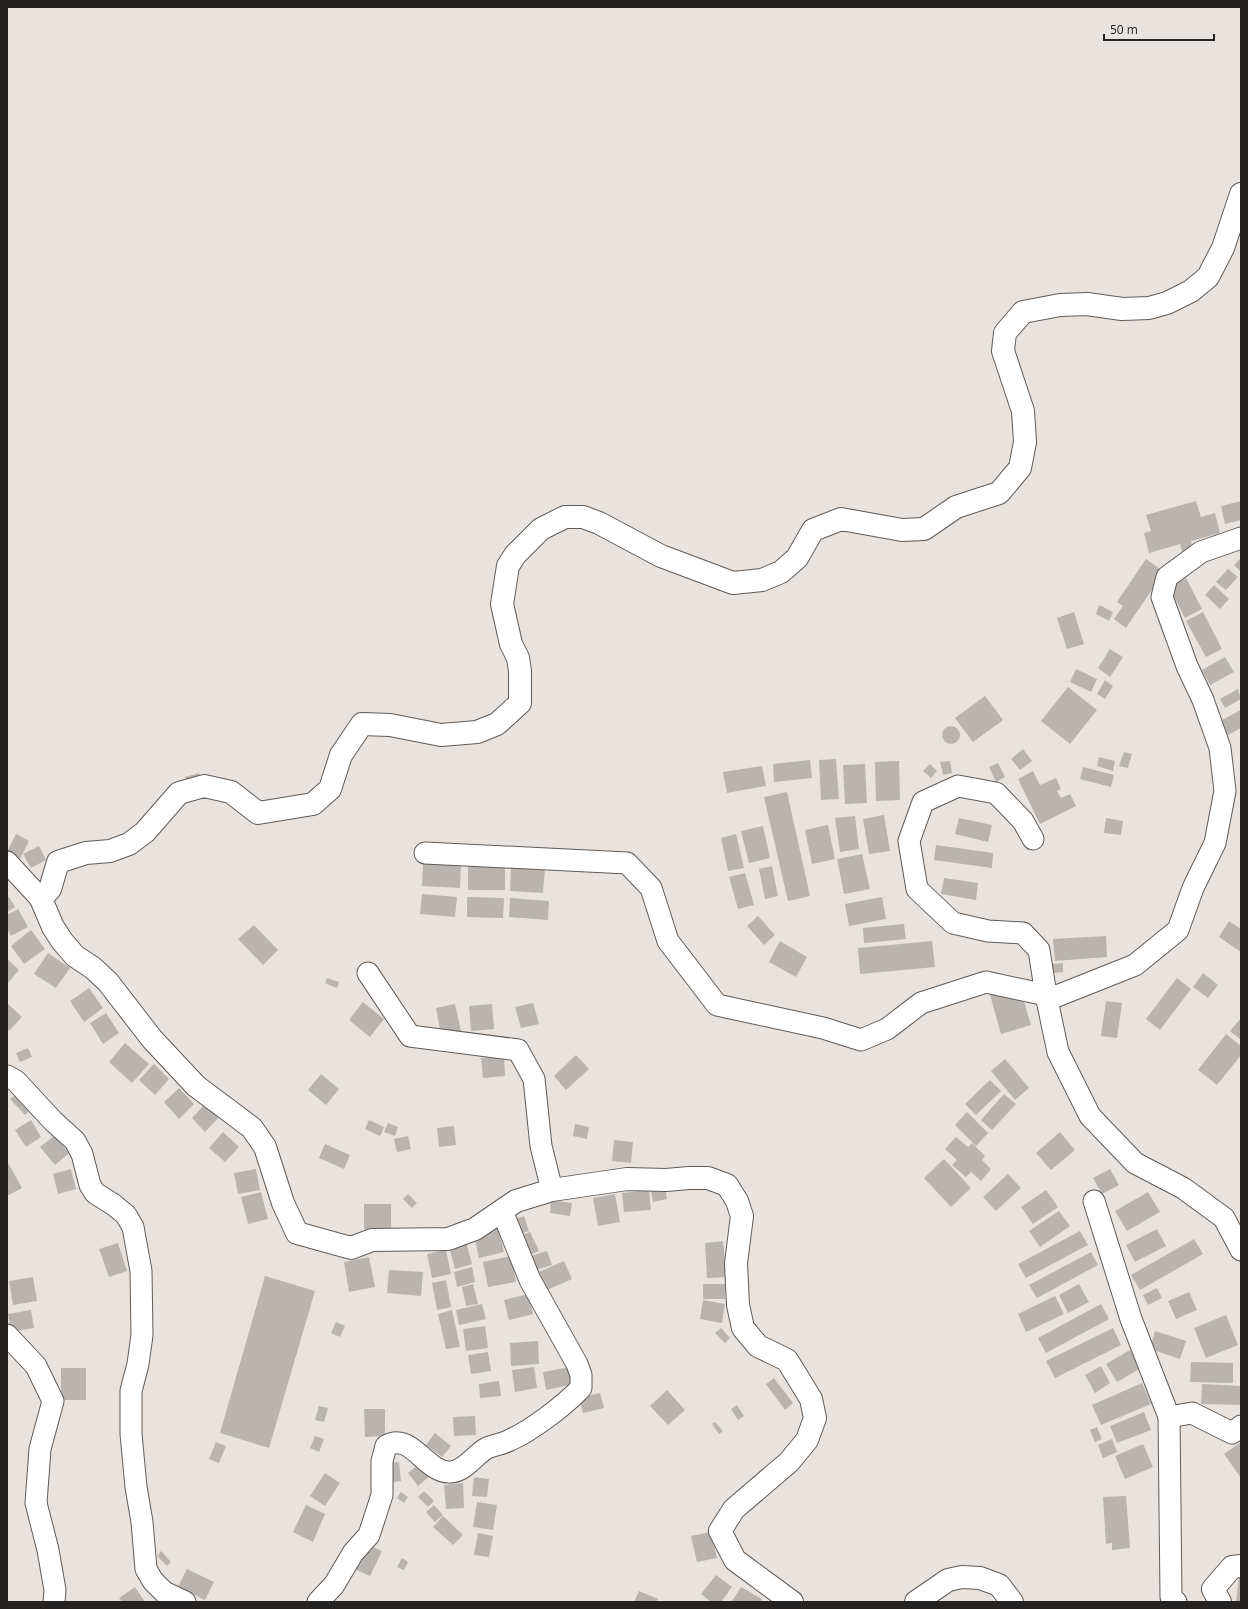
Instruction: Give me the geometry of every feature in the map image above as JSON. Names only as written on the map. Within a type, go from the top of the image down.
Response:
[{"type":"main road","points":[[792,1602],[735,1560],[720,1532],[734,1509],[789,1462],[807,1440],[815,1418],[811,1399],[787,1360],[758,1346],[743,1328],[738,1305],[736,1263],[742,1216],[737,1201],[727,1185],[708,1178],[627,1179],[552,1190],[516,1201],[475,1229],[448,1239],[372,1240],[351,1248],[297,1233],[283,1203],[265,1147],[252,1128],[196,1086],[152,1039],[108,982],[93,968],[75,956],[62,941],[53,927],[41,899],[50,889],[58,862],[86,853],[110,851],[129,844],[145,832],[179,793],[204,786],[231,792],[258,813],[313,804],[330,789],[341,755],[362,724],[390,725],[441,736],[477,732],[497,724],[520,703],[520,671],[518,658],[511,644],[502,604],[508,566],[515,555],[541,529],[565,517],[583,516],[600,523],[661,556],[733,583],[762,580],[781,572],[797,558],[813,530],[841,520],[868,522],[902,530],[924,529],[956,507],[999,493],[1020,468],[1025,442],[1023,411],[1003,351],[1005,333],[1023,312],[1060,304],[1087,304],[1122,309],[1149,308],[1167,303],[1191,291],[1208,278],[1223,248],[1241,194]]},
{"type":"main road","points":[[1220,1602],[1213,1589],[1232,1567],[1241,1566]]},
{"type":"main road","points":[[916,1602],[948,1580],[962,1577],[980,1578],[1000,1585],[1012,1602]]},
{"type":"street","points":[[425,853],[627,863],[651,888],[668,941],[717,1005],[823,1028],[861,1040],[887,1029],[921,1003],[986,982],[1057,996],[1135,965],[1178,930],[1193,888],[1215,843],[1225,790],[1220,748],[1203,700],[1187,666],[1162,597],[1167,577],[1201,552],[1241,538]]},
{"type":"street","points":[[1033,838],[1023,821],[996,793],[958,786],[922,802],[909,841],[917,889],[953,923],[988,930],[1023,933],[1039,950],[1046,995],[1058,1052],[1090,1116],[1135,1163],[1183,1188],[1224,1218],[1241,1250]]},
{"type":"street","points":[[7,862],[41,899]]},
{"type":"street","points":[[368,973],[410,1036],[518,1050],[534,1079],[541,1146],[552,1190]]},
{"type":"street","points":[[7,1076],[16,1081],[53,1121],[75,1141],[82,1154],[90,1185],[95,1193],[114,1205],[126,1215],[133,1227],[141,1271],[142,1335],[138,1364],[131,1391],[131,1434],[136,1487],[142,1522],[146,1569],[153,1581],[164,1592],[185,1602]]},
{"type":"street","points":[[1094,1201],[1131,1319],[1169,1417],[1171,1596],[1176,1602]]},
{"type":"street","points":[[318,1602],[334,1585],[353,1553],[369,1535],[382,1495],[382,1461],[383,1452],[386,1446],[392,1443],[400,1442],[411,1448],[438,1471],[450,1472],[460,1469],[486,1448],[511,1440],[541,1421],[581,1388],[581,1375],[577,1364],[530,1280],[502,1211]]},
{"type":"street","points":[[7,1335],[36,1366],[53,1401],[40,1449],[36,1503],[48,1550],[55,1590],[54,1602]]},
{"type":"street","points":[[1169,1417],[1192,1414],[1232,1433],[1241,1426]]},
{"type":"building","points":[[1196,501],[1201,517],[1215,513],[1220,533],[1191,541],[1193,549],[1182,552],[1180,544],[1149,553],[1144,533],[1151,531],[1146,515]]},
{"type":"building","points":[[1241,501],[1241,520],[1225,524],[1221,506]]},
{"type":"building","points":[[1241,558],[1241,572],[1234,565]]},
{"type":"building","points":[[1146,559],[1164,572],[1126,628],[1114,619],[1123,606],[1117,602]]},
{"type":"building","points":[[1228,569],[1238,577],[1226,590],[1216,582]]},
{"type":"building","points":[[1186,578],[1202,609],[1185,618],[1169,587]]},
{"type":"building","points":[[1214,585],[1229,599],[1220,609],[1205,595]]},
{"type":"building","points":[[1099,605],[1113,612],[1109,621],[1096,614]]},
{"type":"building","points":[[1074,612],[1084,644],[1067,649],[1057,618]]},
{"type":"building","points":[[1203,612],[1222,649],[1206,657],[1186,621]]},
{"type":"building","points":[[1110,649],[1123,657],[1110,677],[1098,668]]},
{"type":"building","points":[[1225,657],[1234,672],[1210,685],[1202,670]]},
{"type":"building","points":[[1076,669],[1097,679],[1091,692],[1070,682]]},
{"type":"building","points":[[1105,680],[1113,686],[1105,699],[1097,694]]},
{"type":"building","points":[[1068,687],[1097,710],[1070,744],[1041,721]]},
{"type":"building","points":[[1238,689],[1241,699],[1225,708],[1220,699]]},
{"type":"building","points":[[985,696],[1003,720],[973,742],[955,718]]},
{"type":"building","points":[[1241,710],[1241,728],[1226,736],[1218,722]]},
{"type":"building","points":[[951,726],[957,729],[960,735],[957,741],[951,744],[945,741],[942,735],[945,729]]},
{"type":"building","points":[[1023,749],[1032,761],[1020,770],[1011,759]]},
{"type":"building","points":[[1124,752],[1132,754],[1128,768],[1119,766]]},
{"type":"building","points":[[1099,757],[1115,761],[1113,771],[1097,766]]},
{"type":"building","points":[[836,759],[839,799],[821,800],[819,760]]},
{"type":"building","points":[[810,760],[812,778],[774,782],[773,764]]},
{"type":"building","points":[[899,761],[900,800],[876,801],[875,762]]},
{"type":"building","points":[[950,761],[952,773],[943,775],[940,762]]},
{"type":"building","points":[[998,763],[1005,777],[996,782],[989,767]]},
{"type":"building","points":[[865,764],[867,803],[845,804],[843,765]]},
{"type":"building","points":[[930,764],[937,771],[931,778],[923,771]]},
{"type":"building","points":[[762,766],[766,786],[727,793],[723,772]]},
{"type":"building","points":[[1083,767],[1114,775],[1111,787],[1080,779]]},
{"type":"building","points":[[1033,771],[1040,785],[1056,778],[1061,789],[1057,791],[1061,798],[1070,794],[1076,806],[1040,824],[1018,779]]},
{"type":"building","points":[[199,773],[201,781],[187,784],[185,777]]},
{"type":"building","points":[[787,792],[810,896],[788,901],[764,797]]},
{"type":"building","points":[[884,815],[890,851],[869,854],[863,819]]},
{"type":"building","points":[[855,816],[859,849],[840,852],[835,818]]},
{"type":"building","points":[[959,818],[992,825],[988,842],[955,834]]},
{"type":"building","points":[[1106,818],[1123,821],[1121,835],[1104,833]]},
{"type":"building","points":[[828,825],[835,859],[812,864],[805,830]]},
{"type":"building","points":[[763,826],[770,858],[749,863],[741,831]]},
{"type":"building","points":[[16,834],[29,841],[20,859],[7,852]]},
{"type":"building","points":[[736,834],[744,868],[728,871],[721,838]]},
{"type":"building","points":[[936,845],[993,853],[992,868],[934,860]]},
{"type":"building","points":[[39,846],[46,860],[31,868],[23,854]]},
{"type":"building","points":[[862,854],[870,889],[844,894],[837,859]]},
{"type":"building","points":[[423,863],[461,864],[460,888],[422,886]]},
{"type":"building","points":[[468,866],[505,866],[505,890],[468,890]]},
{"type":"building","points":[[772,866],[778,896],[765,899],[759,869]]},
{"type":"building","points":[[511,867],[545,869],[543,893],[510,891]]},
{"type":"building","points":[[745,873],[754,905],[738,909],[729,877]]},
{"type":"building","points":[[944,878],[978,883],[976,900],[941,894]]},
{"type":"building","points":[[422,894],[457,897],[455,917],[420,914]]},
{"type":"building","points":[[9,897],[15,907],[7,912],[7,898]]},
{"type":"building","points":[[467,897],[504,898],[503,918],[467,917]]},
{"type":"building","points":[[882,897],[886,919],[849,926],[845,904]]},
{"type":"building","points":[[510,898],[549,901],[548,920],[509,917]]},
{"type":"building","points":[[18,909],[28,927],[11,936],[7,929],[7,915]]},
{"type":"building","points":[[758,916],[775,935],[764,945],[747,926]]},
{"type":"building","points":[[1229,921],[1241,929],[1241,952],[1219,937]]},
{"type":"building","points":[[904,924],[906,939],[864,943],[863,928]]},
{"type":"building","points":[[254,925],[278,950],[263,965],[238,939]]},
{"type":"building","points":[[31,930],[45,949],[24,964],[11,946]]},
{"type":"building","points":[[1106,936],[1107,957],[1055,961],[1053,939]]},
{"type":"building","points":[[780,941],[807,957],[796,977],[769,962]]},
{"type":"building","points":[[932,941],[935,967],[860,974],[858,948]]},
{"type":"building","points":[[48,953],[70,968],[56,988],[34,974]]},
{"type":"building","points":[[7,959],[19,970],[7,984]]},
{"type":"building","points":[[1063,963],[1063,972],[1053,973],[1052,964]]},
{"type":"building","points":[[1203,973],[1218,985],[1208,998],[1193,987]]},
{"type":"building","points":[[327,978],[339,982],[337,988],[325,983]]},
{"type":"building","points":[[1177,978],[1191,989],[1160,1030],[1146,1019]]},
{"type":"building","points":[[89,988],[103,1008],[84,1022],[70,1001]]},
{"type":"building","points":[[1008,990],[1010,998],[1022,995],[1031,1025],[1001,1034],[990,995]]},
{"type":"building","points":[[1106,1001],[1122,1003],[1117,1038],[1101,1036]]},
{"type":"building","points":[[363,1002],[384,1019],[370,1037],[349,1020]]},
{"type":"building","points":[[7,1003],[22,1017],[9,1031],[7,1029]]},
{"type":"building","points":[[533,1003],[539,1024],[521,1028],[515,1007]]},
{"type":"building","points":[[455,1004],[461,1031],[441,1035],[436,1008]]},
{"type":"building","points":[[492,1004],[494,1029],[471,1031],[469,1006]]},
{"type":"building","points":[[106,1013],[119,1033],[103,1044],[90,1023]]},
{"type":"building","points":[[1241,1018],[1241,1040],[1230,1031]]},
{"type":"building","points":[[1226,1034],[1241,1046],[1241,1055],[1217,1085],[1198,1070]]},
{"type":"building","points":[[125,1043],[149,1064],[132,1083],[109,1062]]},
{"type":"building","points":[[28,1048],[32,1057],[20,1062],[16,1053]]},
{"type":"building","points":[[576,1055],[589,1069],[566,1090],[554,1076]]},
{"type":"building","points":[[504,1056],[505,1076],[483,1078],[481,1058]]},
{"type":"building","points":[[1005,1059],[1029,1088],[1015,1100],[991,1071]]},
{"type":"building","points":[[154,1064],[169,1079],[155,1095],[139,1080]]},
{"type":"building","points":[[321,1074],[339,1089],[326,1105],[308,1090]]},
{"type":"building","points":[[990,1080],[1001,1091],[976,1115],[965,1104]]},
{"type":"building","points":[[179,1088],[194,1104],[179,1119],[164,1102]]},
{"type":"building","points":[[18,1093],[32,1108],[25,1115],[10,1099]]},
{"type":"building","points":[[1004,1094],[1016,1104],[992,1130],[981,1120]]},
{"type":"building","points":[[206,1103],[220,1116],[205,1132],[192,1118]]},
{"type":"building","points":[[967,1112],[988,1133],[976,1146],[955,1125]]},
{"type":"building","points":[[31,1120],[41,1137],[26,1147],[15,1130]]},
{"type":"building","points":[[369,1120],[384,1127],[380,1136],[365,1129]]},
{"type":"building","points":[[388,1123],[398,1127],[395,1136],[384,1132]]},
{"type":"building","points":[[575,1124],[589,1127],[587,1139],[573,1136]]},
{"type":"building","points":[[454,1126],[456,1145],[439,1147],[437,1128]]},
{"type":"building","points":[[223,1132],[239,1147],[225,1162],[209,1148]]},
{"type":"building","points":[[1060,1132],[1075,1150],[1051,1170],[1036,1153]]},
{"type":"building","points":[[54,1136],[69,1153],[55,1165],[40,1147]]},
{"type":"building","points":[[408,1136],[411,1149],[397,1152],[394,1139]]},
{"type":"building","points":[[956,1137],[968,1147],[972,1143],[985,1156],[982,1160],[991,1169],[981,1181],[971,1172],[966,1177],[952,1165],[957,1160],[945,1149]]},
{"type":"building","points":[[614,1140],[633,1142],[631,1163],[612,1161]]},
{"type":"building","points":[[325,1144],[350,1155],[344,1169],[319,1158]]},
{"type":"building","points":[[944,1159],[971,1188],[951,1207],[924,1178]]},
{"type":"building","points":[[8,1163],[22,1188],[7,1196],[7,1164]]},
{"type":"building","points":[[71,1169],[76,1189],[58,1194],[53,1174]]},
{"type":"building","points":[[256,1169],[260,1190],[238,1194],[234,1173]]},
{"type":"building","points":[[1110,1169],[1119,1185],[1102,1194],[1093,1178]]},
{"type":"building","points":[[1008,1174],[1021,1188],[996,1211],[983,1197]]},
{"type":"building","points":[[665,1188],[667,1199],[653,1202],[651,1190]]},
{"type":"building","points":[[649,1190],[651,1210],[624,1212],[622,1193]]},
{"type":"building","points":[[1046,1190],[1058,1207],[1033,1224],[1021,1207]]},
{"type":"building","points":[[261,1192],[268,1219],[248,1224],[241,1197]]},
{"type":"building","points":[[1148,1192],[1160,1212],[1127,1231],[1115,1211]]},
{"type":"building","points":[[408,1194],[417,1203],[412,1208],[403,1199]]},
{"type":"building","points":[[615,1194],[620,1222],[598,1226],[593,1198]]},
{"type":"building","points":[[551,1200],[572,1203],[570,1216],[550,1213]]},
{"type":"building","points":[[364,1204],[391,1204],[391,1229],[364,1229]]},
{"type":"building","points":[[1059,1211],[1070,1226],[1040,1247],[1029,1231]]},
{"type":"building","points":[[524,1216],[529,1231],[517,1235],[512,1220]]},
{"type":"building","points":[[498,1228],[504,1252],[479,1258],[474,1234]]},
{"type":"building","points":[[1157,1229],[1166,1246],[1135,1262],[1126,1245]]},
{"type":"building","points":[[1080,1231],[1088,1245],[1026,1278],[1018,1264]]},
{"type":"building","points":[[530,1232],[539,1251],[527,1256],[518,1237]]},
{"type":"building","points":[[1194,1239],[1203,1254],[1140,1290],[1131,1275]]},
{"type":"building","points":[[723,1241],[726,1277],[707,1278],[705,1243]]},
{"type":"building","points":[[466,1242],[472,1264],[455,1269],[449,1247]]},
{"type":"building","points":[[118,1243],[127,1271],[109,1277],[99,1249]]},
{"type":"building","points":[[446,1250],[451,1274],[432,1278],[427,1254]]},
{"type":"building","points":[[547,1251],[552,1265],[535,1270],[531,1256]]},
{"type":"building","points":[[1091,1252],[1098,1265],[1037,1298],[1029,1285]]},
{"type":"building","points":[[511,1256],[516,1282],[488,1287],[483,1262]]},
{"type":"building","points":[[369,1257],[375,1287],[349,1292],[344,1262]]},
{"type":"building","points":[[564,1261],[572,1279],[547,1290],[539,1272]]},
{"type":"building","points":[[472,1267],[475,1282],[457,1287],[454,1272]]},
{"type":"building","points":[[389,1270],[423,1272],[421,1296],[387,1293]]},
{"type":"building","points":[[265,1276],[315,1291],[269,1448],[220,1433]]},
{"type":"building","points":[[33,1277],[37,1301],[13,1305],[9,1281]]},
{"type":"building","points":[[446,1280],[451,1307],[437,1310],[432,1283]]},
{"type":"building","points":[[473,1284],[478,1304],[466,1306],[462,1287]]},
{"type":"building","points":[[703,1284],[725,1284],[725,1299],[703,1299]]},
{"type":"building","points":[[1079,1284],[1089,1302],[1068,1313],[1059,1295]]},
{"type":"building","points":[[1157,1288],[1162,1298],[1148,1305],[1143,1295]]},
{"type":"building","points":[[1189,1292],[1197,1310],[1176,1319],[1168,1301]]},
{"type":"building","points":[[529,1294],[533,1314],[509,1320],[504,1300]]},
{"type":"building","points":[[1055,1296],[1064,1314],[1026,1332],[1018,1314]]},
{"type":"building","points":[[703,1300],[725,1304],[722,1323],[700,1319]]},
{"type":"building","points":[[482,1304],[486,1319],[459,1325],[456,1310]]},
{"type":"building","points":[[1101,1304],[1109,1319],[1046,1353],[1038,1338]]},
{"type":"building","points":[[31,1310],[34,1328],[11,1332],[8,1314]]},
{"type":"building","points":[[452,1310],[460,1347],[446,1349],[438,1314]]},
{"type":"building","points":[[1226,1315],[1238,1345],[1206,1358],[1194,1328]]},
{"type":"building","points":[[336,1322],[345,1326],[340,1337],[331,1333]]},
{"type":"building","points":[[485,1326],[488,1348],[466,1351],[463,1329]]},
{"type":"building","points":[[721,1328],[730,1338],[725,1343],[715,1333]]},
{"type":"building","points":[[1113,1328],[1121,1345],[1055,1378],[1046,1361]]},
{"type":"building","points":[[1155,1331],[1186,1341],[1180,1359],[1150,1349]]},
{"type":"building","points":[[538,1341],[539,1364],[511,1366],[510,1343]]},
{"type":"building","points":[[1130,1350],[1141,1368],[1117,1382],[1106,1364]]},
{"type":"building","points":[[488,1352],[491,1371],[471,1374],[468,1355]]},
{"type":"building","points":[[1191,1362],[1233,1363],[1233,1383],[1190,1382]]},
{"type":"building","points":[[1101,1366],[1110,1383],[1095,1393],[1085,1375]]},
{"type":"building","points":[[534,1367],[537,1388],[515,1392],[512,1370]]},
{"type":"building","points":[[570,1367],[574,1384],[546,1390],[543,1372]]},
{"type":"building","points":[[61,1368],[86,1368],[86,1400],[61,1400]]},
{"type":"building","points":[[774,1378],[793,1403],[785,1410],[766,1384]]},
{"type":"building","points":[[499,1381],[501,1396],[480,1398],[479,1384]]},
{"type":"building","points":[[1142,1383],[1151,1404],[1101,1425],[1092,1405]]},
{"type":"building","points":[[1202,1384],[1241,1386],[1241,1405],[1201,1404]]},
{"type":"building","points":[[667,1390],[685,1410],[668,1425],[650,1406]]},
{"type":"building","points":[[600,1393],[604,1408],[583,1413],[579,1398]]},
{"type":"building","points":[[737,1405],[744,1416],[738,1420],[731,1409]]},
{"type":"building","points":[[319,1406],[328,1408],[324,1422],[315,1420]]},
{"type":"building","points":[[364,1409],[385,1409],[385,1436],[365,1437]]},
{"type":"building","points":[[1144,1412],[1151,1430],[1117,1443],[1110,1426]]},
{"type":"building","points":[[475,1416],[476,1435],[454,1436],[453,1417]]},
{"type":"building","points":[[715,1422],[723,1431],[719,1434],[712,1424]]},
{"type":"building","points":[[1097,1427],[1102,1439],[1095,1442],[1090,1430]]},
{"type":"building","points":[[435,1433],[451,1446],[442,1457],[426,1445]]},
{"type":"building","points":[[315,1436],[324,1439],[319,1452],[310,1448]]},
{"type":"building","points":[[1112,1439],[1117,1452],[1103,1458],[1098,1445]]},
{"type":"building","points":[[216,1442],[226,1446],[219,1463],[209,1459]]},
{"type":"building","points":[[1241,1442],[1241,1478],[1224,1454]]},
{"type":"building","points":[[1143,1444],[1153,1467],[1125,1479],[1115,1456]]},
{"type":"building","points":[[399,1462],[401,1481],[388,1483],[386,1463]]},
{"type":"building","points":[[420,1463],[431,1475],[418,1486],[408,1473]]},
{"type":"building","points":[[325,1473],[340,1483],[325,1506],[310,1496]]},
{"type":"building","points":[[474,1477],[489,1479],[487,1497],[472,1496]]},
{"type":"building","points":[[463,1483],[464,1508],[446,1509],[444,1485]]},
{"type":"building","points":[[424,1491],[434,1501],[428,1507],[418,1497]]},
{"type":"building","points":[[401,1492],[408,1497],[404,1503],[397,1498]]},
{"type":"building","points":[[1126,1496],[1130,1548],[1112,1550],[1112,1543],[1106,1544],[1103,1497]]},
{"type":"building","points":[[477,1502],[497,1505],[493,1530],[473,1527]]},
{"type":"building","points":[[306,1505],[325,1514],[313,1542],[293,1532]]},
{"type":"building","points":[[434,1505],[443,1515],[435,1522],[426,1512]]},
{"type":"building","points":[[443,1516],[463,1535],[453,1545],[433,1527]]},
{"type":"building","points":[[711,1532],[717,1558],[697,1562],[691,1536]]},
{"type":"building","points":[[478,1533],[493,1536],[489,1557],[474,1555]]},
{"type":"building","points":[[364,1543],[382,1551],[370,1576],[352,1568]]},
{"type":"building","points":[[161,1551],[171,1562],[167,1566],[157,1556]]},
{"type":"building","points":[[402,1558],[408,1562],[404,1570],[397,1567]]},
{"type":"building","points":[[187,1569],[214,1582],[205,1600],[178,1587]]},
{"type":"building","points":[[716,1575],[732,1587],[721,1602],[711,1602],[701,1594]]},
{"type":"building","points":[[1239,1576],[1241,1577],[1241,1602],[1236,1602]]},
{"type":"building","points":[[135,1587],[145,1602],[122,1602],[119,1598]]},
{"type":"building","points":[[741,1587],[762,1599],[761,1602],[732,1601]]},
{"type":"building","points":[[639,1591],[658,1599],[656,1602],[634,1602]]}]
